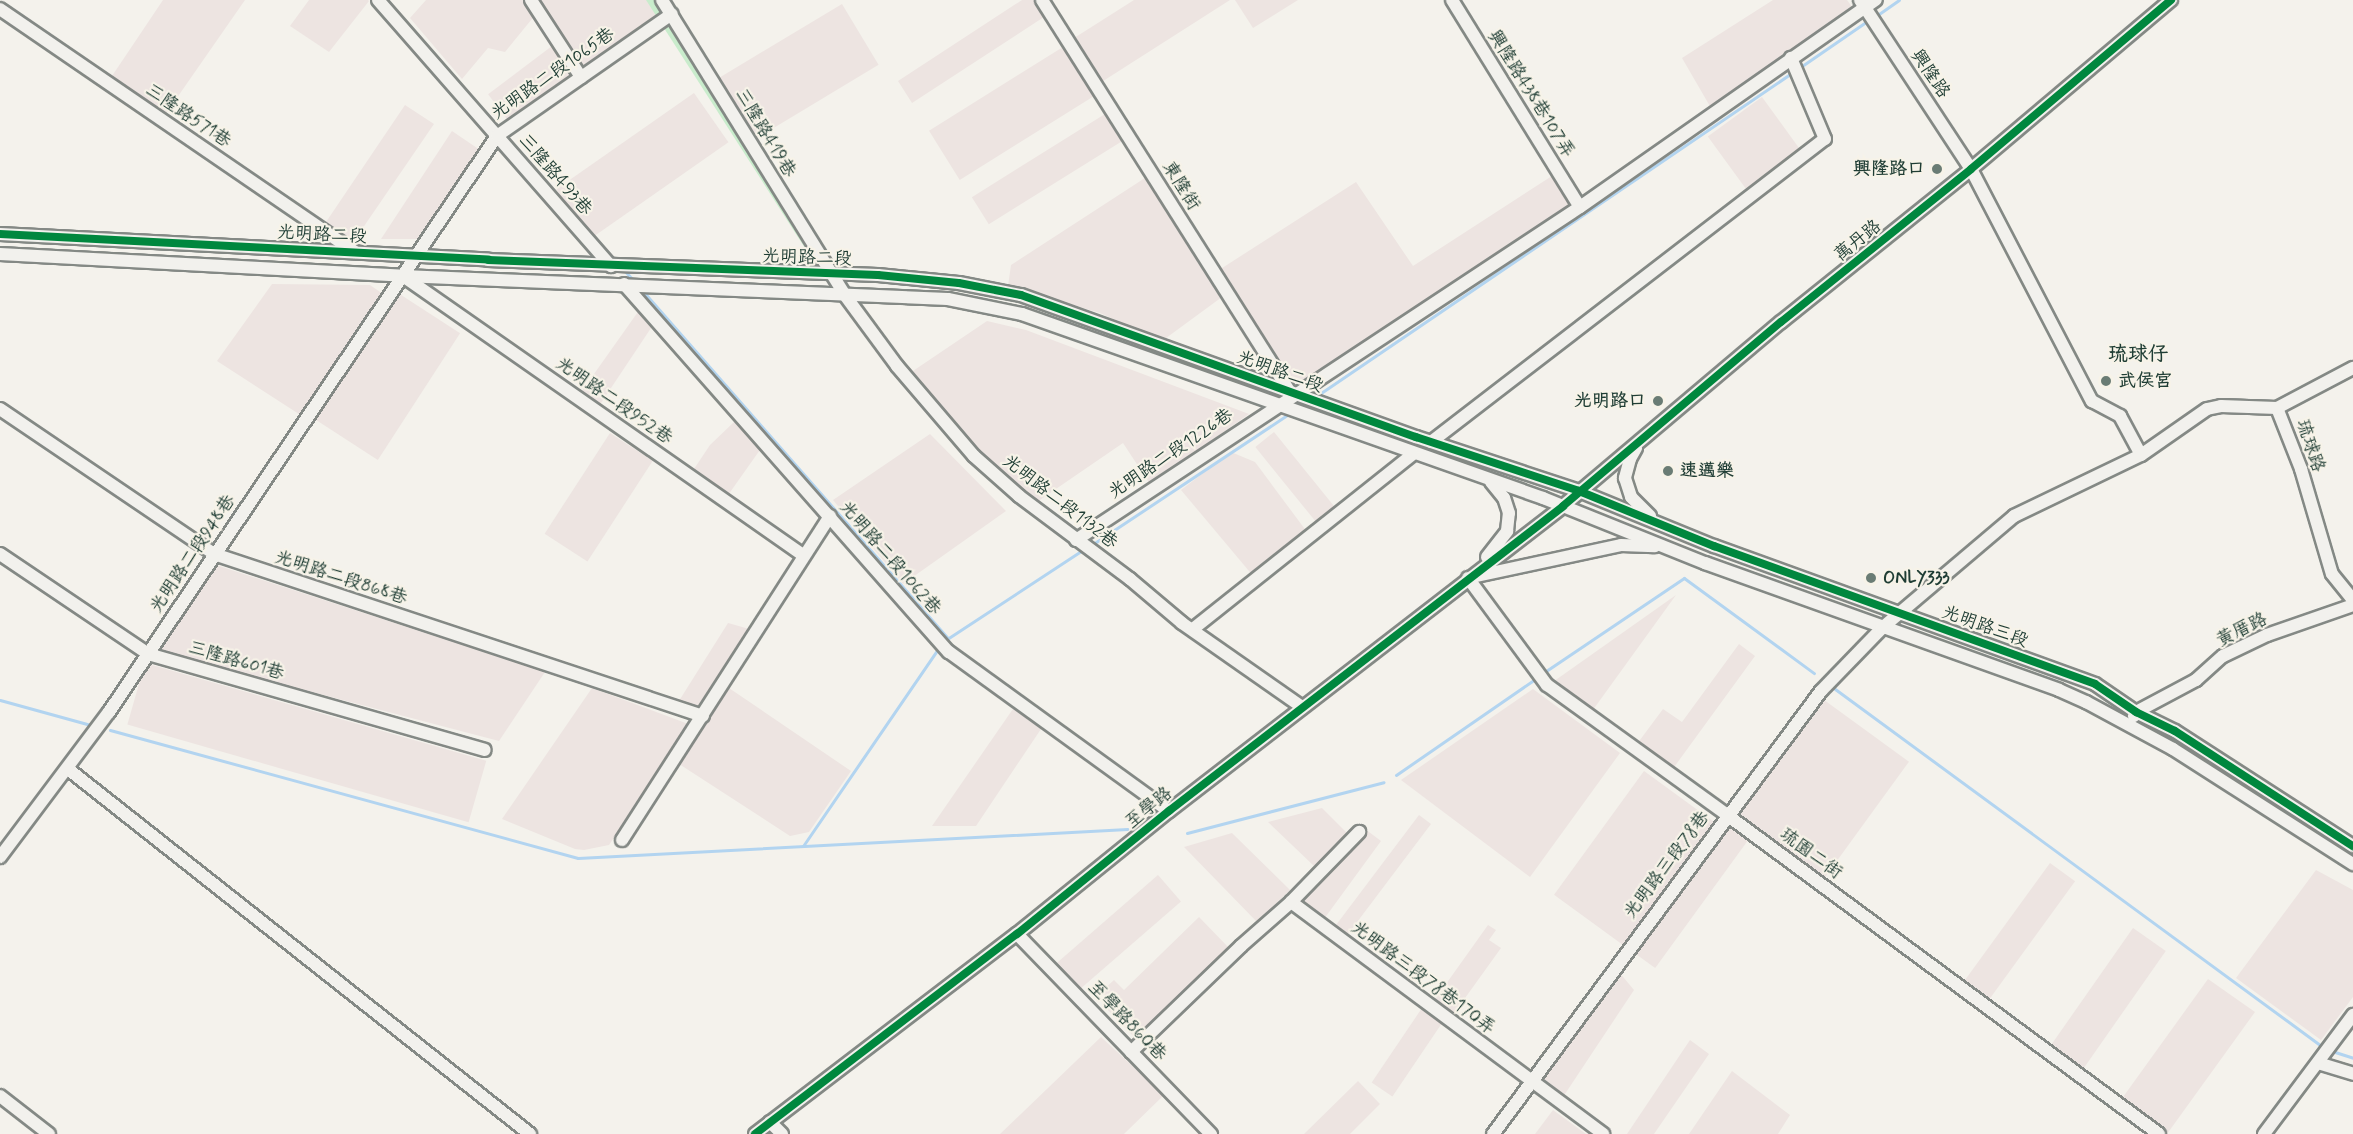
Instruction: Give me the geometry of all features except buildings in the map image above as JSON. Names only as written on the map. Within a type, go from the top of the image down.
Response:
[{"type":"street","name":"三隆路493巷","points":[[378,0],[500,134],[611,266]]},
{"type":"street","points":[[531,0],[581,77]]},
{"type":"street","name":"三隆路419巷","points":[[662,0],[834,278]]},
{"type":"street","name":"東隆街","points":[[1041,0],[1288,398]]},
{"type":"street","name":"興隆路438巷107弄","points":[[1452,0],[1580,207]]},
{"type":"street","name":"光明路二段1226巷","points":[[1076,540],[1794,66],[1867,11],[1876,0]]},
{"type":"street","name":"萬丹路","points":[[1563,506],[1781,322],[1971,169],[2171,0]]},
{"type":"street","name":"三隆路571巷","points":[[0,9],[356,252]]},
{"type":"street","name":"興隆路","points":[[1867,11],[1971,169]]},
{"type":"street","name":"光明路二段1065巷","points":[[406,272],[500,134],[672,14]]},
{"type":"street","points":[[1431,442],[1825,139],[1794,66]]},
{"type":"street","points":[[1971,169],[2092,401],[2120,416],[2141,455]]},
{"type":"street","name":"光明路二段","points":[[0,234],[960,283],[1021,295],[1288,398],[1413,454],[1563,506]]},
{"type":"street","name":"光明路二段","points":[[0,254],[948,299],[1022,314],[1580,491]]},
{"type":"street","name":"光明路二段948巷","points":[[0,857],[68,769],[148,654],[406,272]]},
{"type":"street","name":"光明路二段952巷","points":[[406,272],[803,555]]},
{"type":"street","name":"光明路二段1132巷","points":[[834,278],[897,366],[974,456],[1018,496],[1192,629],[1302,707]]},
{"type":"street","name":"光明路二段1062巷","points":[[624,284],[949,652],[1169,811]]},
{"type":"street","points":[[2277,408],[2353,368]]},
{"type":"street","name":"琉球路","points":[[1882,628],[2014,516],[2141,455],[2207,410],[2221,406],[2277,408],[2301,469],[2332,574],[2353,600]]},
{"type":"street","name":"光明路二段868巷","points":[[0,409],[214,555],[703,716]]},
{"type":"street","points":[[1642,438],[1630,459],[1625,478],[1631,497],[1645,513],[1666,526]]},
{"type":"street","points":[[1192,629],[1413,454]]},
{"type":"street","points":[[1468,578],[1507,531],[1509,513],[1504,498],[1498,488],[1487,479]]},
{"type":"street","name":"光明路三段","points":[[1580,491],[1666,526],[2095,684],[2136,712],[2175,731],[2353,846]]},
{"type":"street","name":"光明路三段","points":[[1563,506],[1662,546],[1882,628],[2059,690],[2086,702],[2173,749],[2353,864]]},
{"type":"street","name":"至學路","points":[[754,1134],[1017,934],[1169,811],[1563,506]]},
{"type":"street","points":[[622,840],[830,516]]},
{"type":"street","points":[[1468,578],[1621,545],[1662,546]]},
{"type":"street","name":"三隆路601巷","points":[[0,554],[148,654],[485,750]]},
{"type":"street","name":"琉園二街","points":[[1468,578],[1535,672],[1547,685],[2159,1134]]},
{"type":"street","name":"黃厝路","points":[[2136,712],[2196,680],[2223,656],[2267,635],[2353,605]]},
{"type":"street","name":"光明路三段78巷","points":[[1493,1134],[1821,691],[1882,628]]},
{"type":"street","points":[[2128,725],[2136,712]]},
{"type":"street","points":[[68,769],[530,1134]]},
{"type":"street","points":[[1131,1052],[1241,946],[1291,902],[1359,832]]},
{"type":"street","name":"光明路三段78巷170弄","points":[[1291,902],[1603,1134]]},
{"type":"street","name":"至學路860巷","points":[[1017,934],[1211,1134]]},
{"type":"street","points":[[2264,1134],[2353,1015]]},
{"type":"street","points":[[2318,1063],[2348,1070],[2353,1074]]},
{"type":"street","points":[[0,1096],[49,1134]]},
{"type":"street","points":[[770,1122],[782,1134]]},
{"type":"shaded area","points":[[163,0],[245,0],[165,115],[110,79]]},
{"type":"shaded area","points":[[309,0],[369,1],[329,52],[290,26]]},
{"type":"shaded area","points":[[426,0],[526,0],[536,14],[505,52],[488,48],[462,79],[410,18]]},
{"type":"shaded area","points":[[534,0],[648,0],[658,16],[579,69]]},
{"type":"shaded area","points":[[1022,0],[1037,0],[1047,15],[912,103],[898,81]]},
{"type":"shaded area","points":[[1134,0],[1230,0],[1100,83],[1071,40]]},
{"type":"shaded area","points":[[1235,0],[1298,0],[1253,28]]},
{"type":"shaded area","points":[[1773,0],[1847,0],[1855,11],[1711,108],[1682,58]]},
{"type":"shaded area","points":[[842,4],[879,65],[750,142],[713,81]]},
{"type":"shaded area","points":[[552,46],[572,73],[509,121],[488,94]]},
{"type":"shaded area","points":[[1063,47],[1094,96],[960,180],[929,131]]},
{"type":"shaded area","points":[[694,93],[728,142],[591,239],[556,189]]},
{"type":"shaded area","points":[[1762,97],[1804,154],[1750,194],[1708,136]]},
{"type":"shaded area","points":[[405,105],[434,124],[358,235],[345,238],[324,225]]},
{"type":"shaded area","points":[[1105,114],[1122,141],[989,224],[972,197]]},
{"type":"shaded area","points":[[452,131],[480,150],[421,239],[381,239]]},
{"type":"shaded area","points":[[1555,174],[1574,203],[1306,383],[1288,378],[1219,270],[1356,182],[1413,266]]},
{"type":"shaded area","points":[[1148,176],[1222,297],[1162,341],[1100,313],[1008,286],[1011,265]]},
{"type":"shaded area","points":[[272,284],[370,285],[383,294],[302,416],[217,361]]},
{"type":"shaded area","points":[[398,293],[460,333],[378,460],[316,420]]},
{"type":"shaded area","points":[[640,309],[653,325],[599,406],[577,398]]},
{"type":"shaded area","points":[[987,321],[1026,330],[1249,414],[1150,484],[1123,443],[1034,504],[977,454],[907,375]]},
{"type":"shaded area","points":[[734,422],[762,447],[726,498],[692,472],[710,445]]},
{"type":"shaded area","points":[[1274,432],[1338,511],[1320,526],[1255,447]]},
{"type":"shaded area","points":[[610,433],[653,461],[587,561],[545,534]]},
{"type":"shaded area","points":[[930,434],[1006,511],[903,584],[833,500]]},
{"type":"shaded area","points":[[1231,452],[1255,462],[1310,536],[1254,577],[1181,490]]},
{"type":"shaded area","points":[[210,563],[545,672],[499,741],[156,651]]},
{"type":"shaded area","points":[[1676,595],[1590,714],[1550,684]]},
{"type":"shaded area","points":[[728,623],[749,629],[699,713],[677,704]]},
{"type":"shaded area","points":[[1739,644],[1755,656],[1672,770],[1637,744],[1663,709],[1682,722]]},
{"type":"shaded area","points":[[145,663],[486,761],[469,822],[127,725]]},
{"type":"shaded area","points":[[726,686],[851,771],[809,832],[790,836],[676,762]]},
{"type":"shaded area","points":[[592,688],[691,725],[609,845],[584,850],[575,849],[502,819]]},
{"type":"shaded area","points":[[1533,689],[1620,753],[1530,877],[1401,780]]},
{"type":"shaded area","points":[[1820,697],[1909,762],[1821,883],[1732,818]]},
{"type":"shaded area","points":[[1015,706],[1043,726],[976,826],[932,826]]},
{"type":"shaded area","points":[[1644,771],[1714,822],[1624,946],[1554,895]]},
{"type":"shaded area","points":[[1322,808],[1347,833],[1314,866],[1268,822]]},
{"type":"shaded area","points":[[1419,815],[1431,824],[1344,940],[1332,931]]},
{"type":"shaded area","points":[[1724,824],[1747,841],[1655,968],[1632,951]]},
{"type":"shaded area","points":[[1365,829],[1381,841],[1324,919],[1294,899]]},
{"type":"shaded area","points":[[1232,833],[1290,890],[1257,922],[1184,847]]},
{"type":"shaded area","points":[[2050,863],[2075,881],[1988,1001],[1963,983]]},
{"type":"shaded area","points":[[2316,870],[2353,890],[2353,997],[2321,1040],[2236,978]]},
{"type":"shaded area","points":[[1158,875],[1181,901],[1076,993],[1053,966]]},
{"type":"shaded area","points":[[1199,917],[1230,949],[1137,1040],[1105,1007],[1110,1002],[1101,992],[1114,980],[1124,990]]},
{"type":"shaded area","points":[[1488,925],[1496,930],[1489,940],[1501,948],[1450,1019],[1431,1005]]},
{"type":"shaded area","points":[[2133,928],[2166,951],[2081,1072],[2048,1049]]},
{"type":"shaded area","points":[[1619,972],[1634,990],[1561,1100],[1537,1080]]},
{"type":"shaded area","points":[[2208,979],[2255,1012],[2167,1134],[2160,1134],[2118,1104]]},
{"type":"shaded area","points":[[1422,1008],[1443,1022],[1392,1097],[1372,1083]]},
{"type":"shaded area","points":[[1101,1037],[1164,1095],[1124,1134],[1000,1134]]},
{"type":"shaded area","points":[[1690,1040],[1709,1054],[1654,1134],[1627,1134]]},
{"type":"shaded area","points":[[1732,1071],[1790,1115],[1778,1134],[1689,1134]]},
{"type":"shaded area","points":[[1358,1081],[1380,1104],[1350,1134],[1304,1134]]},
{"type":"shaded area","points":[[1553,1110],[1586,1134],[1535,1134]]},
{"type":"green space","points":[[646,0],[662,0],[831,274],[821,273]]},
{"type":"waterway","points":[[1876,16],[1899,0]]},
{"type":"waterway","points":[[1799,68],[1870,19]]},
{"type":"waterway","points":[[1315,397],[1793,72]]},
{"type":"waterway","points":[[591,234],[614,260]]},
{"type":"waterway","points":[[623,269],[635,282]]},
{"type":"waterway","points":[[641,289],[948,638]]},
{"type":"waterway","points":[[1090,546],[1292,412]]},
{"type":"waterway","points":[[944,641],[1084,549]]},
{"type":"waterway","points":[[1543,673],[1684,578],[1814,673]]},
{"type":"waterway","points":[[803,846],[940,646]]},
{"type":"waterway","points":[[1396,775],[1538,677]]},
{"type":"waterway","points":[[1835,689],[2320,1045]]},
{"type":"waterway","points":[[0,700],[91,725]]},
{"type":"waterway","points":[[110,730],[578,858],[1127,829]]},
{"type":"waterway","points":[[1187,833],[1384,782]]},
{"type":"waterway","points":[[2335,1052],[2353,1058]]},
{"type":"cycle path","points":[[755,1134],[1017,934],[1169,811],[1563,506],[1781,322],[1971,169],[2171,0]]},
{"type":"cycle path","points":[[0,234],[488,260],[878,275],[959,283],[1021,295],[1416,437],[1579,491],[1714,546],[2095,684],[2136,712],[2175,731],[2353,846]]},
{"type":"place","name":"興隆路口","points":[[1937,169]]},
{"type":"place","name":"武侯宮","points":[[2106,381]]},
{"type":"place","name":"光明路口","points":[[1658,401]]},
{"type":"place","name":"速邁樂","points":[[1668,471]]},
{"type":"place","name":"ONLY333","points":[[1871,578]]},
{"type":"district","name":"琉球仔","points":[[2138,354]]}]
